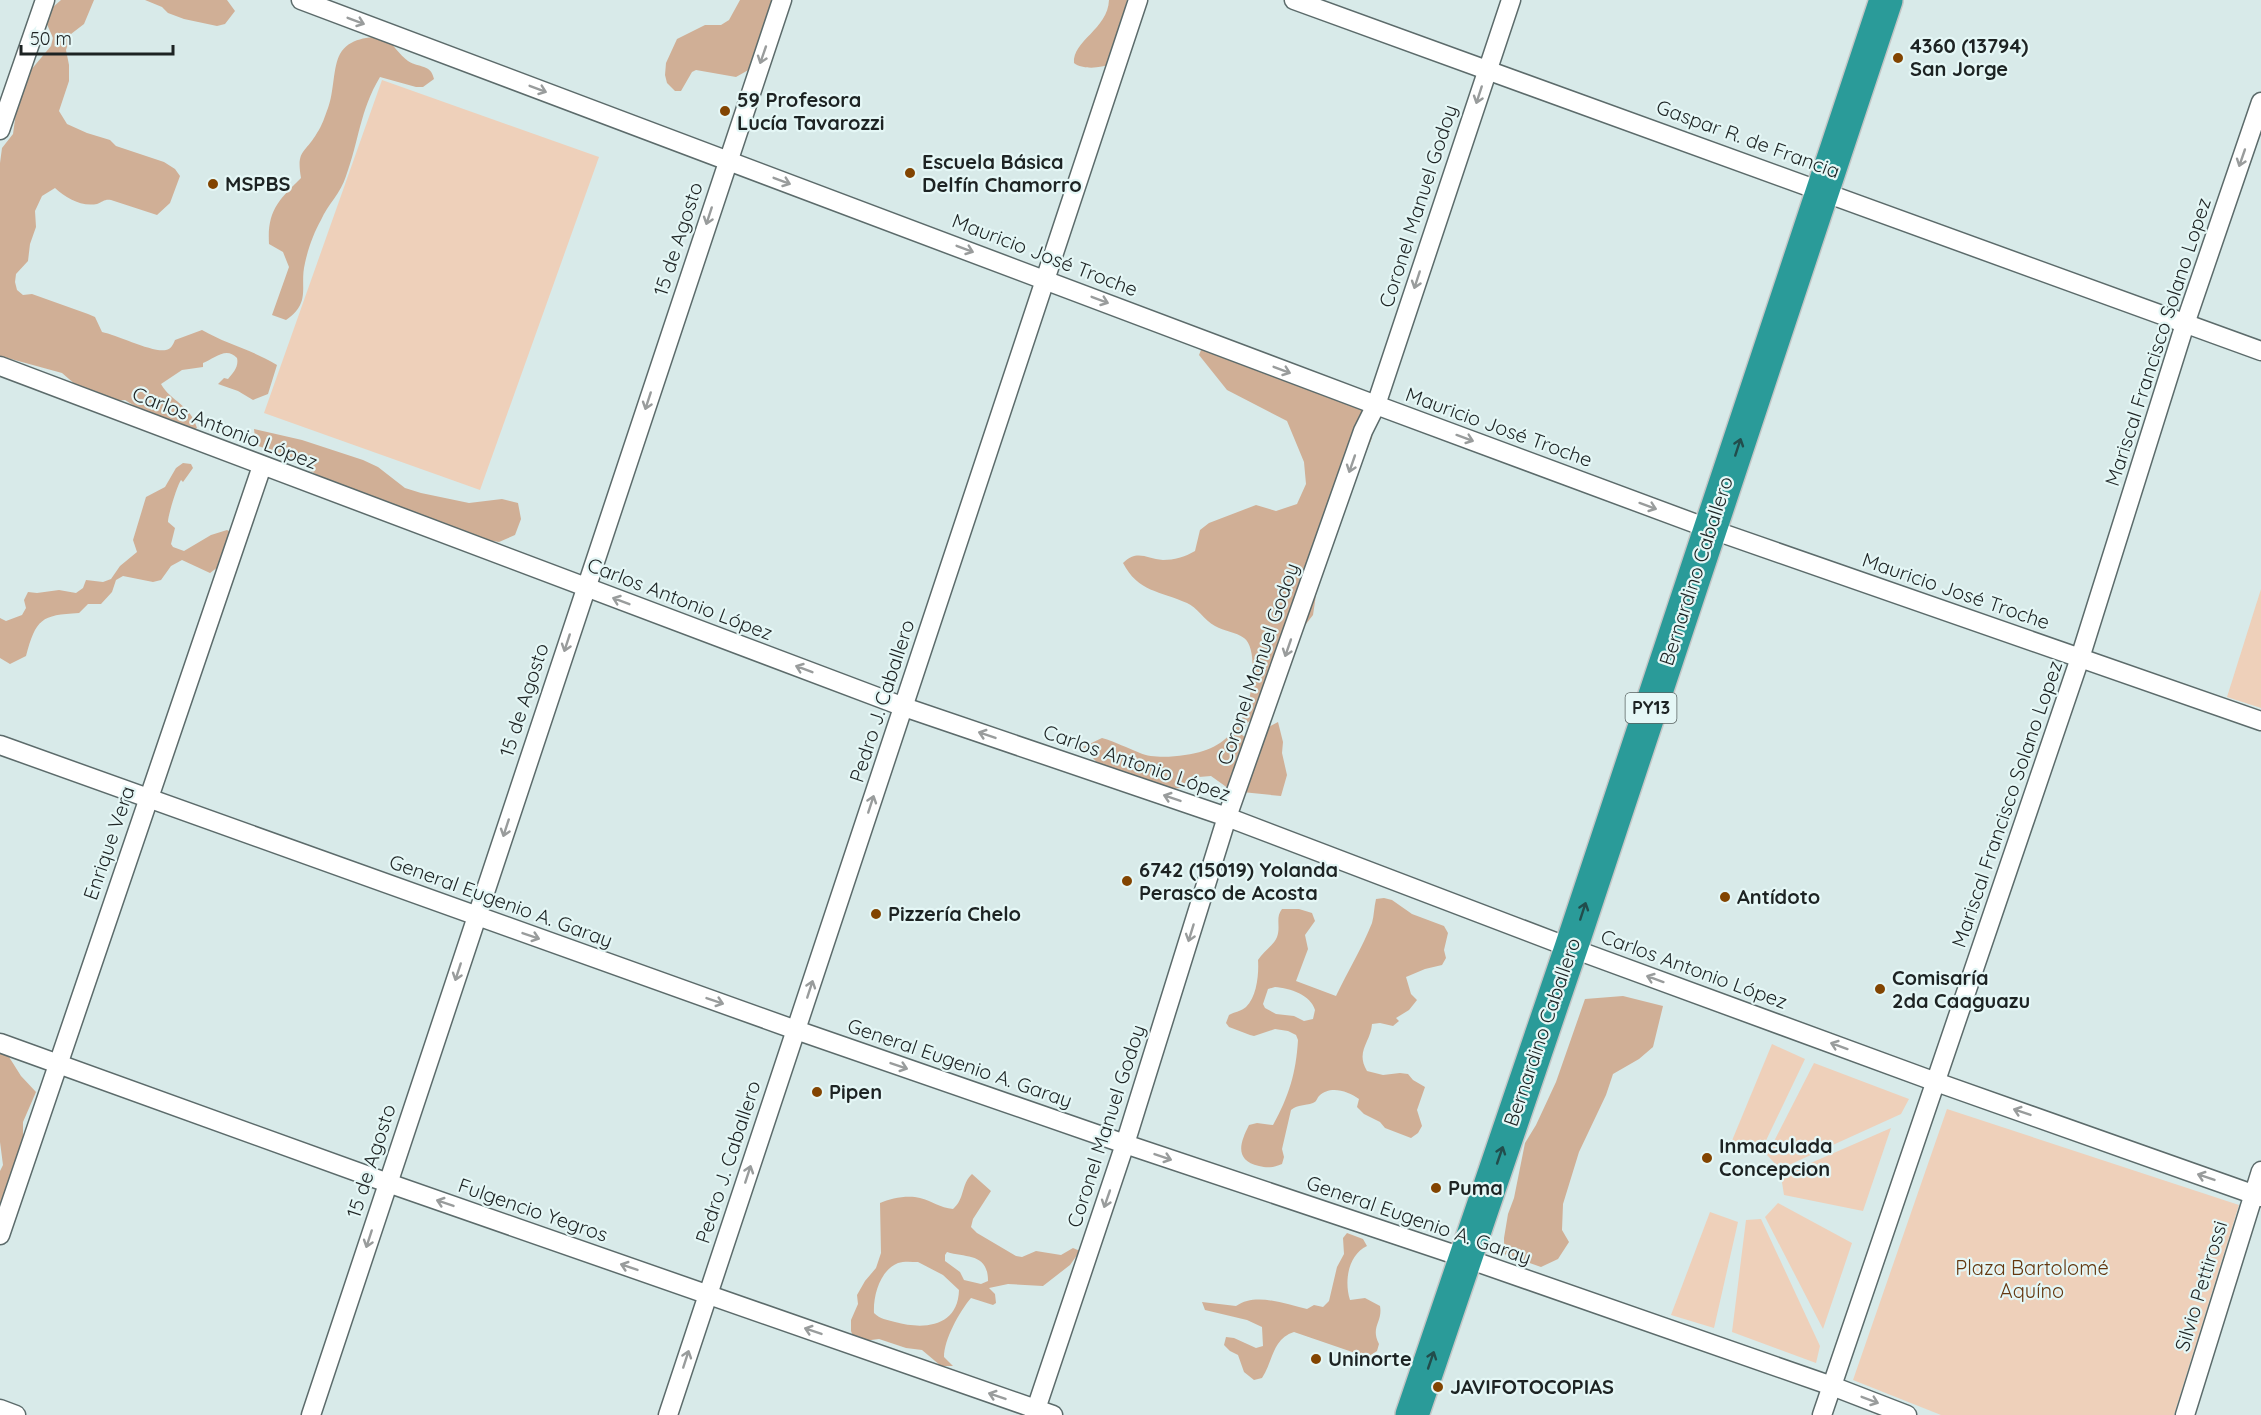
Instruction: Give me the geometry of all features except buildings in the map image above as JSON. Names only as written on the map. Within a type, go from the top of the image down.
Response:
[{"type":"highway","name":"Bernardino Caballero","points":[[1412,1415],[1886,0]]},
{"type":"street","points":[[0,130],[45,0]]},
{"type":"street","name":"Mauricio José Troche","points":[[301,0],[1710,529],[2261,721]]},
{"type":"street","name":"15 de Agosto","points":[[311,1415],[782,0]]},
{"type":"street","name":"Pedro J. Caballero","points":[[668,1415],[1138,0]]},
{"type":"street","name":"Gaspar R. de Francia","points":[[1294,0],[1823,190],[2261,351]]},
{"type":"street","name":"Coronel Manuel Godoy","points":[[1041,1413],[1227,818],[1359,442],[1376,405],[1510,0]]},
{"type":"street","name":"Mariscal Francisco Solano Lopez","points":[[1822,1415],[2080,658],[2185,324],[2261,102]]},
{"type":"street","name":"Carlos Antonio López","points":[[0,366],[904,706],[1227,818],[1570,948],[2257,1196]]},
{"type":"street","name":"Enrique Vera","points":[[0,1235],[262,466]]},
{"type":"street","name":"General Eugenio A. Garay","points":[[0,745],[796,1030],[1465,1258],[1832,1386],[1907,1415]]},
{"type":"street","name":"Fulgencio Yegros","points":[[0,1043],[388,1183],[1041,1413]]},
{"type":"street","name":"Silvio Pettirossi","points":[[2185,1415],[2257,1196],[2261,1171]]},
{"type":"street","points":[[0,1409],[16,1415]]},
{"type":"green space","points":[[382,80],[599,157],[480,490],[264,413]]},
{"type":"green space","points":[[2261,589],[2261,708],[2227,697]]},
{"type":"green space","points":[[1772,1044],[1805,1059],[1760,1153],[1731,1143]]},
{"type":"green space","points":[[1814,1063],[1909,1099],[1901,1114],[1780,1169],[1767,1155]]},
{"type":"green space","name":"Plaza Bartolomé Aquíno","points":[[1947,1109],[2239,1205],[2174,1415],[1941,1415],[1853,1380]]},
{"type":"green space","points":[[1891,1128],[1863,1211],[1784,1195],[1781,1176]]},
{"type":"green space","points":[[1778,1203],[1852,1243],[1823,1329],[1765,1217]]},
{"type":"green space","points":[[1710,1212],[1738,1222],[1714,1328],[1671,1315]]},
{"type":"green space","points":[[1761,1219],[1820,1346],[1816,1363],[1732,1332],[1746,1220]]},
{"type":"shaded area","points":[[61,0],[94,0],[84,24],[71,34],[66,50],[69,81],[59,111],[67,124],[110,140],[116,146],[164,162],[175,169],[180,176],[170,203],[157,215],[111,200],[91,205],[80,203],[55,188],[42,196],[35,211],[36,227],[30,244],[28,261],[16,274],[17,290],[23,295],[32,294],[95,317],[102,332],[144,346],[166,350],[172,347],[175,340],[202,330],[277,365],[268,394],[253,400],[238,391],[218,384],[224,378],[228,379],[236,367],[237,358],[229,353],[220,354],[203,363],[203,367],[182,370],[161,384],[194,420],[197,428],[189,433],[149,415],[125,400],[117,401],[84,389],[62,373],[0,356],[0,163],[2,148],[13,134],[20,83],[51,46],[53,38],[46,22],[53,7]]},
{"type":"shaded area","points":[[145,0],[227,0],[235,11],[225,24],[217,26],[184,19]]},
{"type":"shaded area","points":[[740,0],[774,0],[752,68],[736,77],[696,70],[692,72],[681,91],[675,91],[667,83],[665,75],[666,63],[677,39],[705,25],[721,25],[729,20]]},
{"type":"shaded area","points":[[1109,0],[1127,0],[1111,64],[1102,67],[1082,67],[1074,63],[1075,55],[1078,48],[1103,19]]},
{"type":"shaded area","points":[[385,36],[405,59],[430,71],[434,79],[423,87],[416,87],[380,77],[368,101],[344,182],[324,214],[312,241],[305,263],[303,294],[299,307],[286,320],[272,315],[289,267],[283,252],[269,244],[272,214],[286,193],[301,178],[301,157],[325,118],[340,54],[354,42]]},
{"type":"shaded area","points":[[1203,345],[1362,408],[1373,425],[1372,438],[1321,561],[1313,615],[1292,642],[1279,695],[1246,724],[1242,735],[1251,741],[1259,732],[1278,722],[1287,775],[1281,796],[1232,791],[1211,776],[1199,777],[1180,788],[1157,791],[1111,778],[1083,747],[1102,738],[1147,755],[1180,756],[1196,753],[1218,745],[1224,740],[1235,729],[1247,708],[1251,692],[1252,661],[1251,651],[1244,638],[1215,626],[1187,603],[1143,585],[1129,573],[1123,563],[1133,556],[1163,560],[1187,555],[1195,551],[1200,530],[1209,523],[1256,505],[1276,511],[1297,504],[1306,484],[1304,462],[1287,421],[1227,390],[1199,355]]},
{"type":"shaded area","points":[[254,429],[302,440],[363,460],[378,467],[405,488],[421,493],[469,503],[502,499],[518,503],[521,519],[515,535],[499,542],[462,536],[334,485],[289,458],[256,445]]},
{"type":"shaded area","points":[[183,463],[191,464],[193,468],[183,482],[181,480],[171,507],[168,522],[175,528],[171,544],[184,551],[211,535],[227,530],[231,532],[226,561],[210,573],[182,560],[171,566],[161,580],[153,582],[123,576],[116,580],[112,592],[101,604],[88,604],[79,613],[56,615],[42,621],[33,634],[26,656],[10,664],[0,658],[0,618],[6,621],[22,615],[26,608],[24,600],[28,592],[59,590],[76,593],[83,588],[86,580],[103,582],[111,579],[120,566],[137,552],[133,540],[146,497],[165,487],[176,468]]},
{"type":"shaded area","points":[[1376,899],[1392,900],[1412,914],[1444,926],[1448,933],[1444,950],[1446,958],[1442,965],[1406,977],[1411,994],[1417,1000],[1409,1010],[1396,1018],[1399,1021],[1393,1026],[1372,1024],[1363,1052],[1367,1071],[1383,1075],[1408,1074],[1425,1087],[1417,1110],[1422,1126],[1411,1138],[1385,1128],[1380,1122],[1364,1114],[1357,1107],[1359,1099],[1355,1096],[1339,1090],[1328,1091],[1313,1103],[1291,1110],[1282,1149],[1284,1157],[1282,1164],[1267,1167],[1251,1163],[1242,1155],[1243,1138],[1249,1125],[1257,1123],[1273,1125],[1291,1084],[1298,1040],[1296,1035],[1288,1031],[1275,1029],[1254,1036],[1250,1035],[1229,1027],[1226,1023],[1229,1015],[1244,1008],[1253,997],[1258,978],[1258,960],[1277,937],[1282,909],[1299,909],[1312,913],[1315,921],[1305,935],[1308,949],[1296,981],[1336,996],[1372,923]],"holes":[[[1281,988],[1305,996],[1315,1010],[1313,1019],[1304,1021],[1294,1016],[1276,1014],[1265,1008],[1263,1004],[1268,989]]]},
{"type":"shaded area","points":[[1623,996],[1663,1006],[1653,1047],[1639,1059],[1613,1074],[1606,1095],[1579,1152],[1563,1204],[1562,1230],[1569,1242],[1558,1259],[1541,1267],[1504,1254],[1508,1214],[1514,1198],[1525,1143],[1556,1082],[1585,999]]},
{"type":"shaded area","points":[[4,1049],[21,1076],[36,1092],[23,1122],[23,1158],[0,1218],[0,1171],[3,1165],[0,1142],[0,1053]]},
{"type":"shaded area","points":[[972,1174],[991,1191],[973,1219],[971,1227],[977,1233],[1016,1256],[1022,1257],[1036,1251],[1061,1255],[1073,1248],[1080,1251],[1070,1265],[1043,1286],[1008,1284],[989,1288],[995,1294],[996,1303],[993,1305],[971,1298],[957,1318],[945,1350],[944,1357],[953,1366],[941,1366],[922,1350],[906,1348],[879,1339],[863,1341],[854,1339],[851,1320],[858,1304],[857,1295],[876,1268],[881,1253],[880,1203],[915,1197],[953,1209]],"holes":[[[947,1252],[969,1256],[980,1261],[987,1272],[988,1281],[981,1284],[964,1280],[960,1272],[945,1261]],[[918,1262],[943,1275],[959,1290],[953,1312],[938,1323],[917,1326],[886,1320],[876,1315],[874,1313],[876,1292],[882,1277],[898,1263]]]},
{"type":"shaded area","points":[[1347,1233],[1363,1239],[1367,1246],[1355,1256],[1349,1269],[1347,1285],[1350,1300],[1365,1298],[1380,1306],[1376,1329],[1379,1344],[1377,1351],[1369,1356],[1361,1355],[1294,1332],[1287,1335],[1277,1345],[1262,1378],[1254,1380],[1244,1372],[1238,1355],[1224,1345],[1226,1337],[1234,1338],[1256,1348],[1263,1346],[1262,1327],[1247,1320],[1205,1310],[1202,1302],[1236,1306],[1261,1299],[1307,1309],[1314,1305],[1323,1307],[1329,1301],[1337,1267],[1344,1254],[1343,1238]]},
{"type":"place","name":"4360 (13794) San Jorge","points":[[1898,58]]},
{"type":"place","name":"59 Profesora Lucía Tavarozzi","points":[[725,111]]},
{"type":"place","name":"Escuela Básica Delfín Chamorro","points":[[910,173]]},
{"type":"place","name":"MSPBS","points":[[213,184]]},
{"type":"place","name":"6742 (15019) Yolanda Perasco de Acosta","points":[[1127,881]]},
{"type":"place","name":"Antídoto","points":[[1725,897]]},
{"type":"place","name":"Pizzería Chelo","points":[[876,914]]},
{"type":"place","name":"Comisaría 2da Caaguazu","points":[[1880,989]]},
{"type":"place","name":"Pipen","points":[[817,1092]]},
{"type":"place","name":"Inmaculada Concepcion","points":[[1707,1158]]},
{"type":"place","name":"Puma","points":[[1436,1188]]},
{"type":"place","name":"Uninorte","points":[[1316,1359]]},
{"type":"place","name":"JAVIFOTOCOPIAS","points":[[1438,1387]]}]
